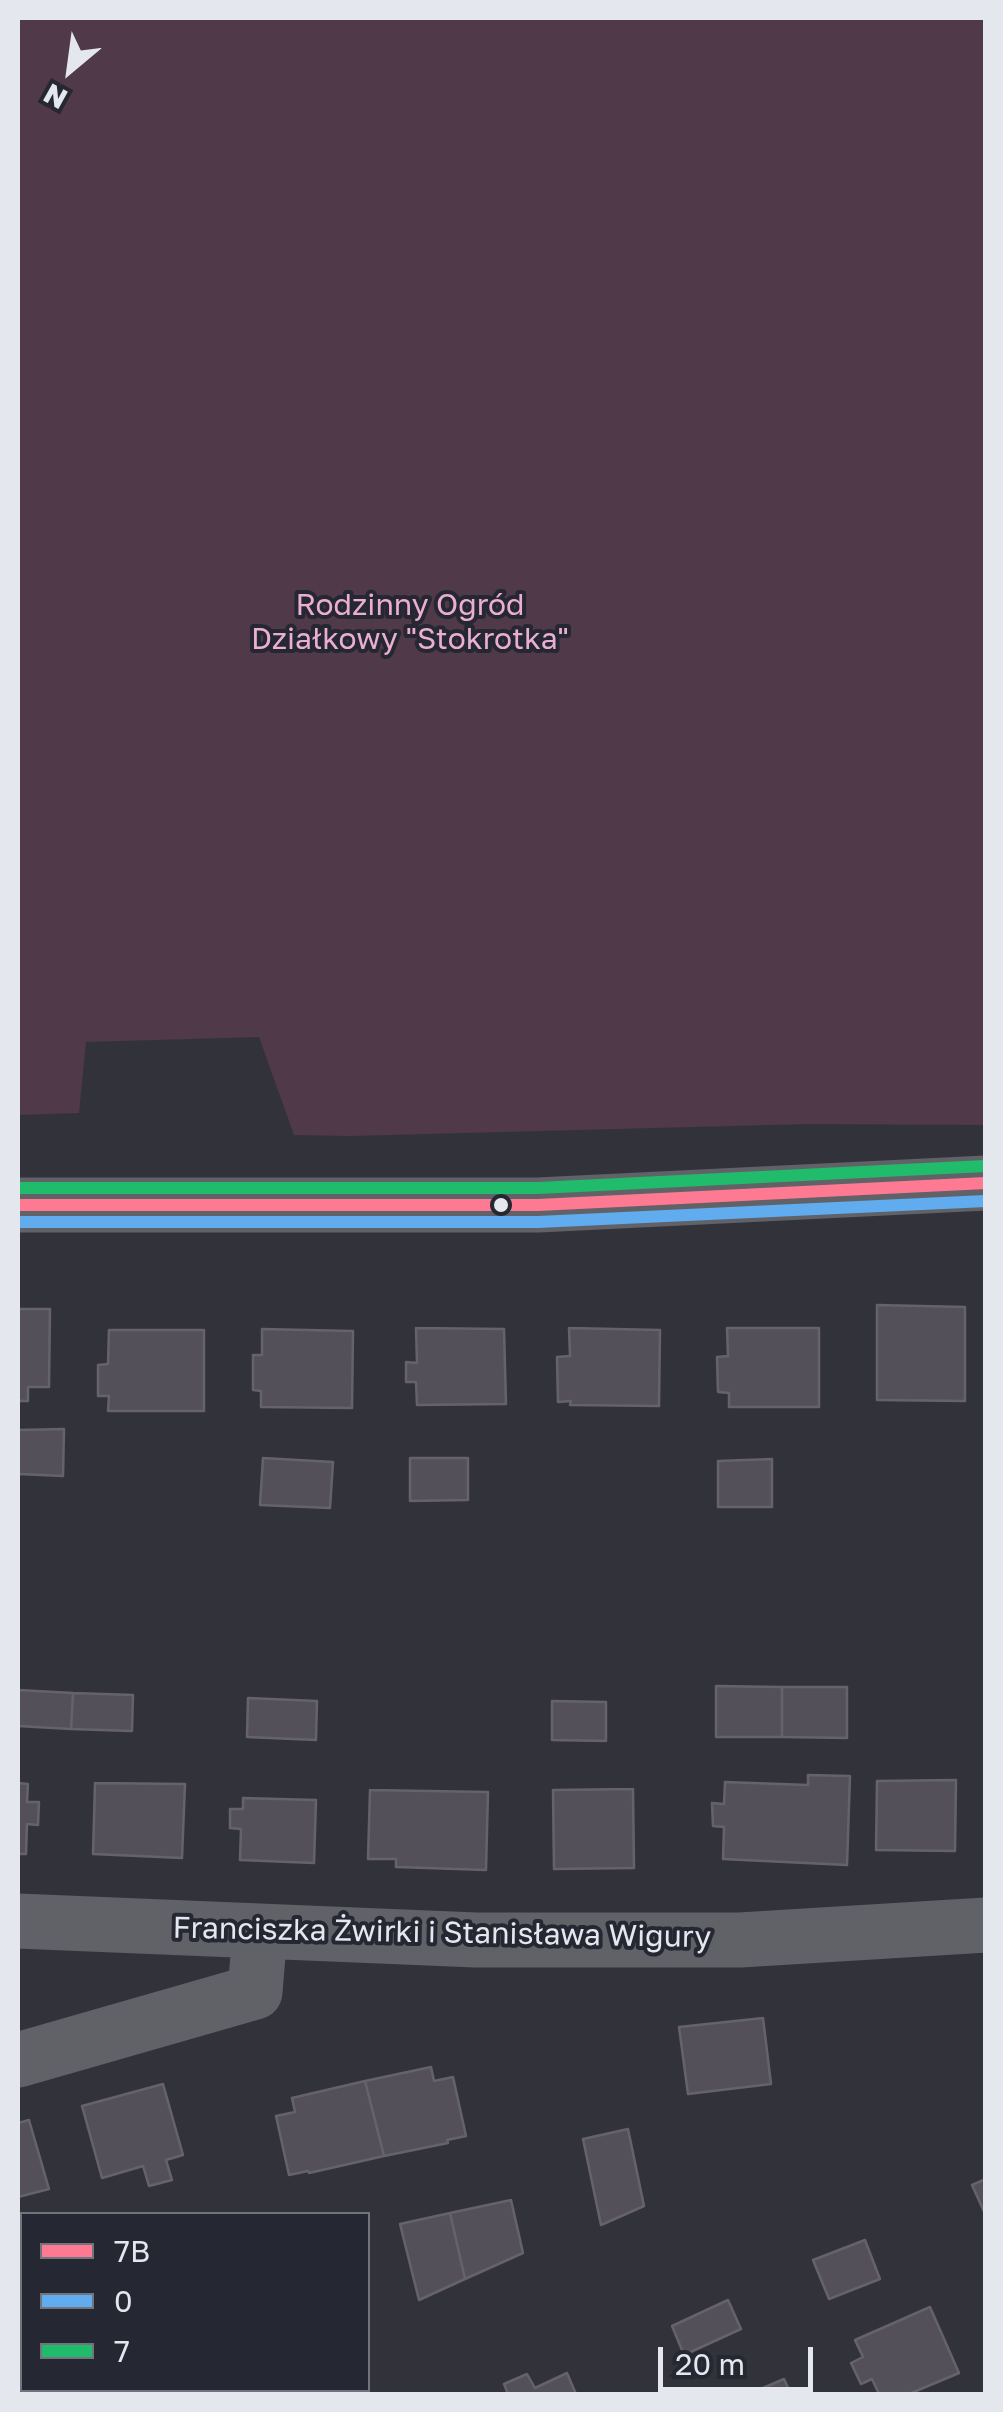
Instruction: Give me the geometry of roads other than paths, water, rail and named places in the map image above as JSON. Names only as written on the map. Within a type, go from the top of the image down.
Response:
[{"type":"street","points":[[18,1205],[538,1206],[986,1183]]},
{"type":"street","name":"Franciszka Żwirki i Stanisława Wigury","points":[[18,1921],[476,1940],[740,1940],[986,1925]]},
{"type":"street","points":[[18,2060],[255,1992],[260,1931]]},
{"type":"park label","name":"Rodzinny Ogród Działkowy \"Stokrotka\"","points":[[410,622]]}]
